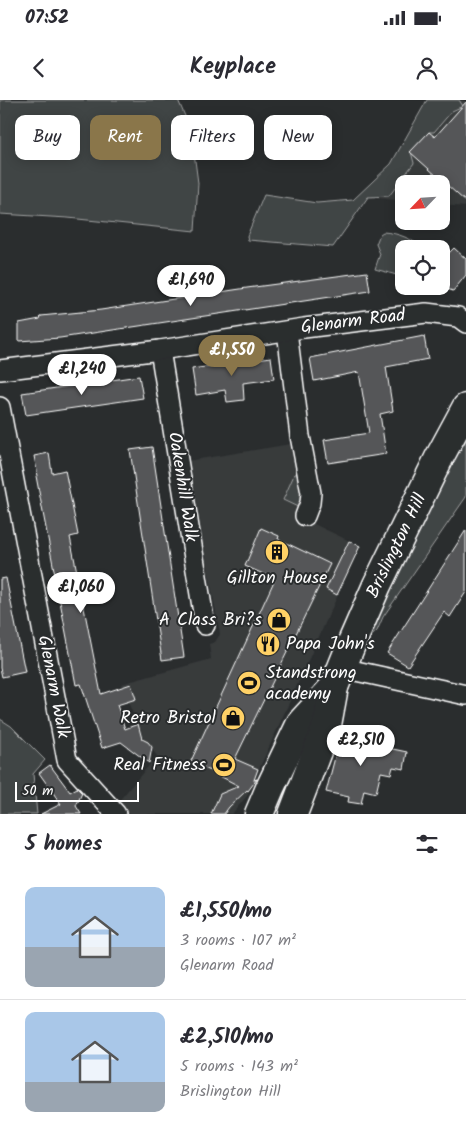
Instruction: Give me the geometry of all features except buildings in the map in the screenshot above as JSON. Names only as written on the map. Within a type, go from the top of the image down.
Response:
[{"type":"highway","name":"Brislington Hill","points":[[298,803],[327,725],[338,678],[353,640],[448,440],[466,408]]},
{"type":"highway","name":"Brislington Hill","points":[[259,814],[301,724],[338,678]]},
{"type":"highway","points":[[270,788],[283,779],[292,779],[298,783],[298,803]]},
{"type":"street","name":"Glenarm Road","points":[[0,370],[426,313],[458,317],[466,323]]},
{"type":"street","points":[[287,331],[300,436],[310,493],[310,504],[305,516]]},
{"type":"street","name":"Oakenhill Walk","points":[[160,350],[205,625]]},
{"type":"street","name":"Glenarm Walk","points":[[0,408],[68,760],[116,814]]},
{"type":"street","points":[[338,678],[466,695]]},
{"type":"shaded area","points":[[0,100],[178,100],[184,115],[171,115],[171,160],[195,160],[198,183],[195,231],[68,218],[0,214]]},
{"type":"shaded area","points":[[427,100],[459,100],[463,106],[452,111],[434,132],[429,132],[411,152],[414,163],[405,175],[395,175],[395,188],[389,196],[368,197],[333,247],[248,240],[247,236],[264,195],[317,203],[353,200],[391,164]]},
{"type":"shaded area","points":[[444,100],[463,100],[466,103],[466,207],[450,206],[450,175],[395,175],[395,200],[368,197]]},
{"type":"shaded area","points":[[383,232],[394,234],[411,240],[395,240],[395,275],[375,269],[380,254],[376,244],[380,234]]},
{"type":"shaded area","points":[[466,432],[466,497],[383,617],[377,631],[365,642],[375,615]]},
{"type":"shaded area","points":[[309,441],[321,503],[314,524],[360,546],[247,796],[232,814],[127,814],[117,803],[157,756],[142,737],[121,684],[211,659],[209,644],[215,642],[220,634],[187,461]]},
{"type":"shaded area","points":[[299,473],[305,503],[302,509],[283,500],[294,475]]},
{"type":"shaded area","points":[[0,719],[11,726],[45,760],[33,774],[37,814],[0,814]]},
{"type":"place","name":"Gillton House","points":[[277,552]]},
{"type":"place","name":"A Class Bri?s","points":[[279,620]]},
{"type":"place","name":"Papa John's","points":[[268,644]]},
{"type":"place","name":"Standstrong academy","points":[[249,683]]},
{"type":"place","name":"Retro Bristol","points":[[233,718]]},
{"type":"place","name":"Real Fitness","points":[[224,765]]}]
